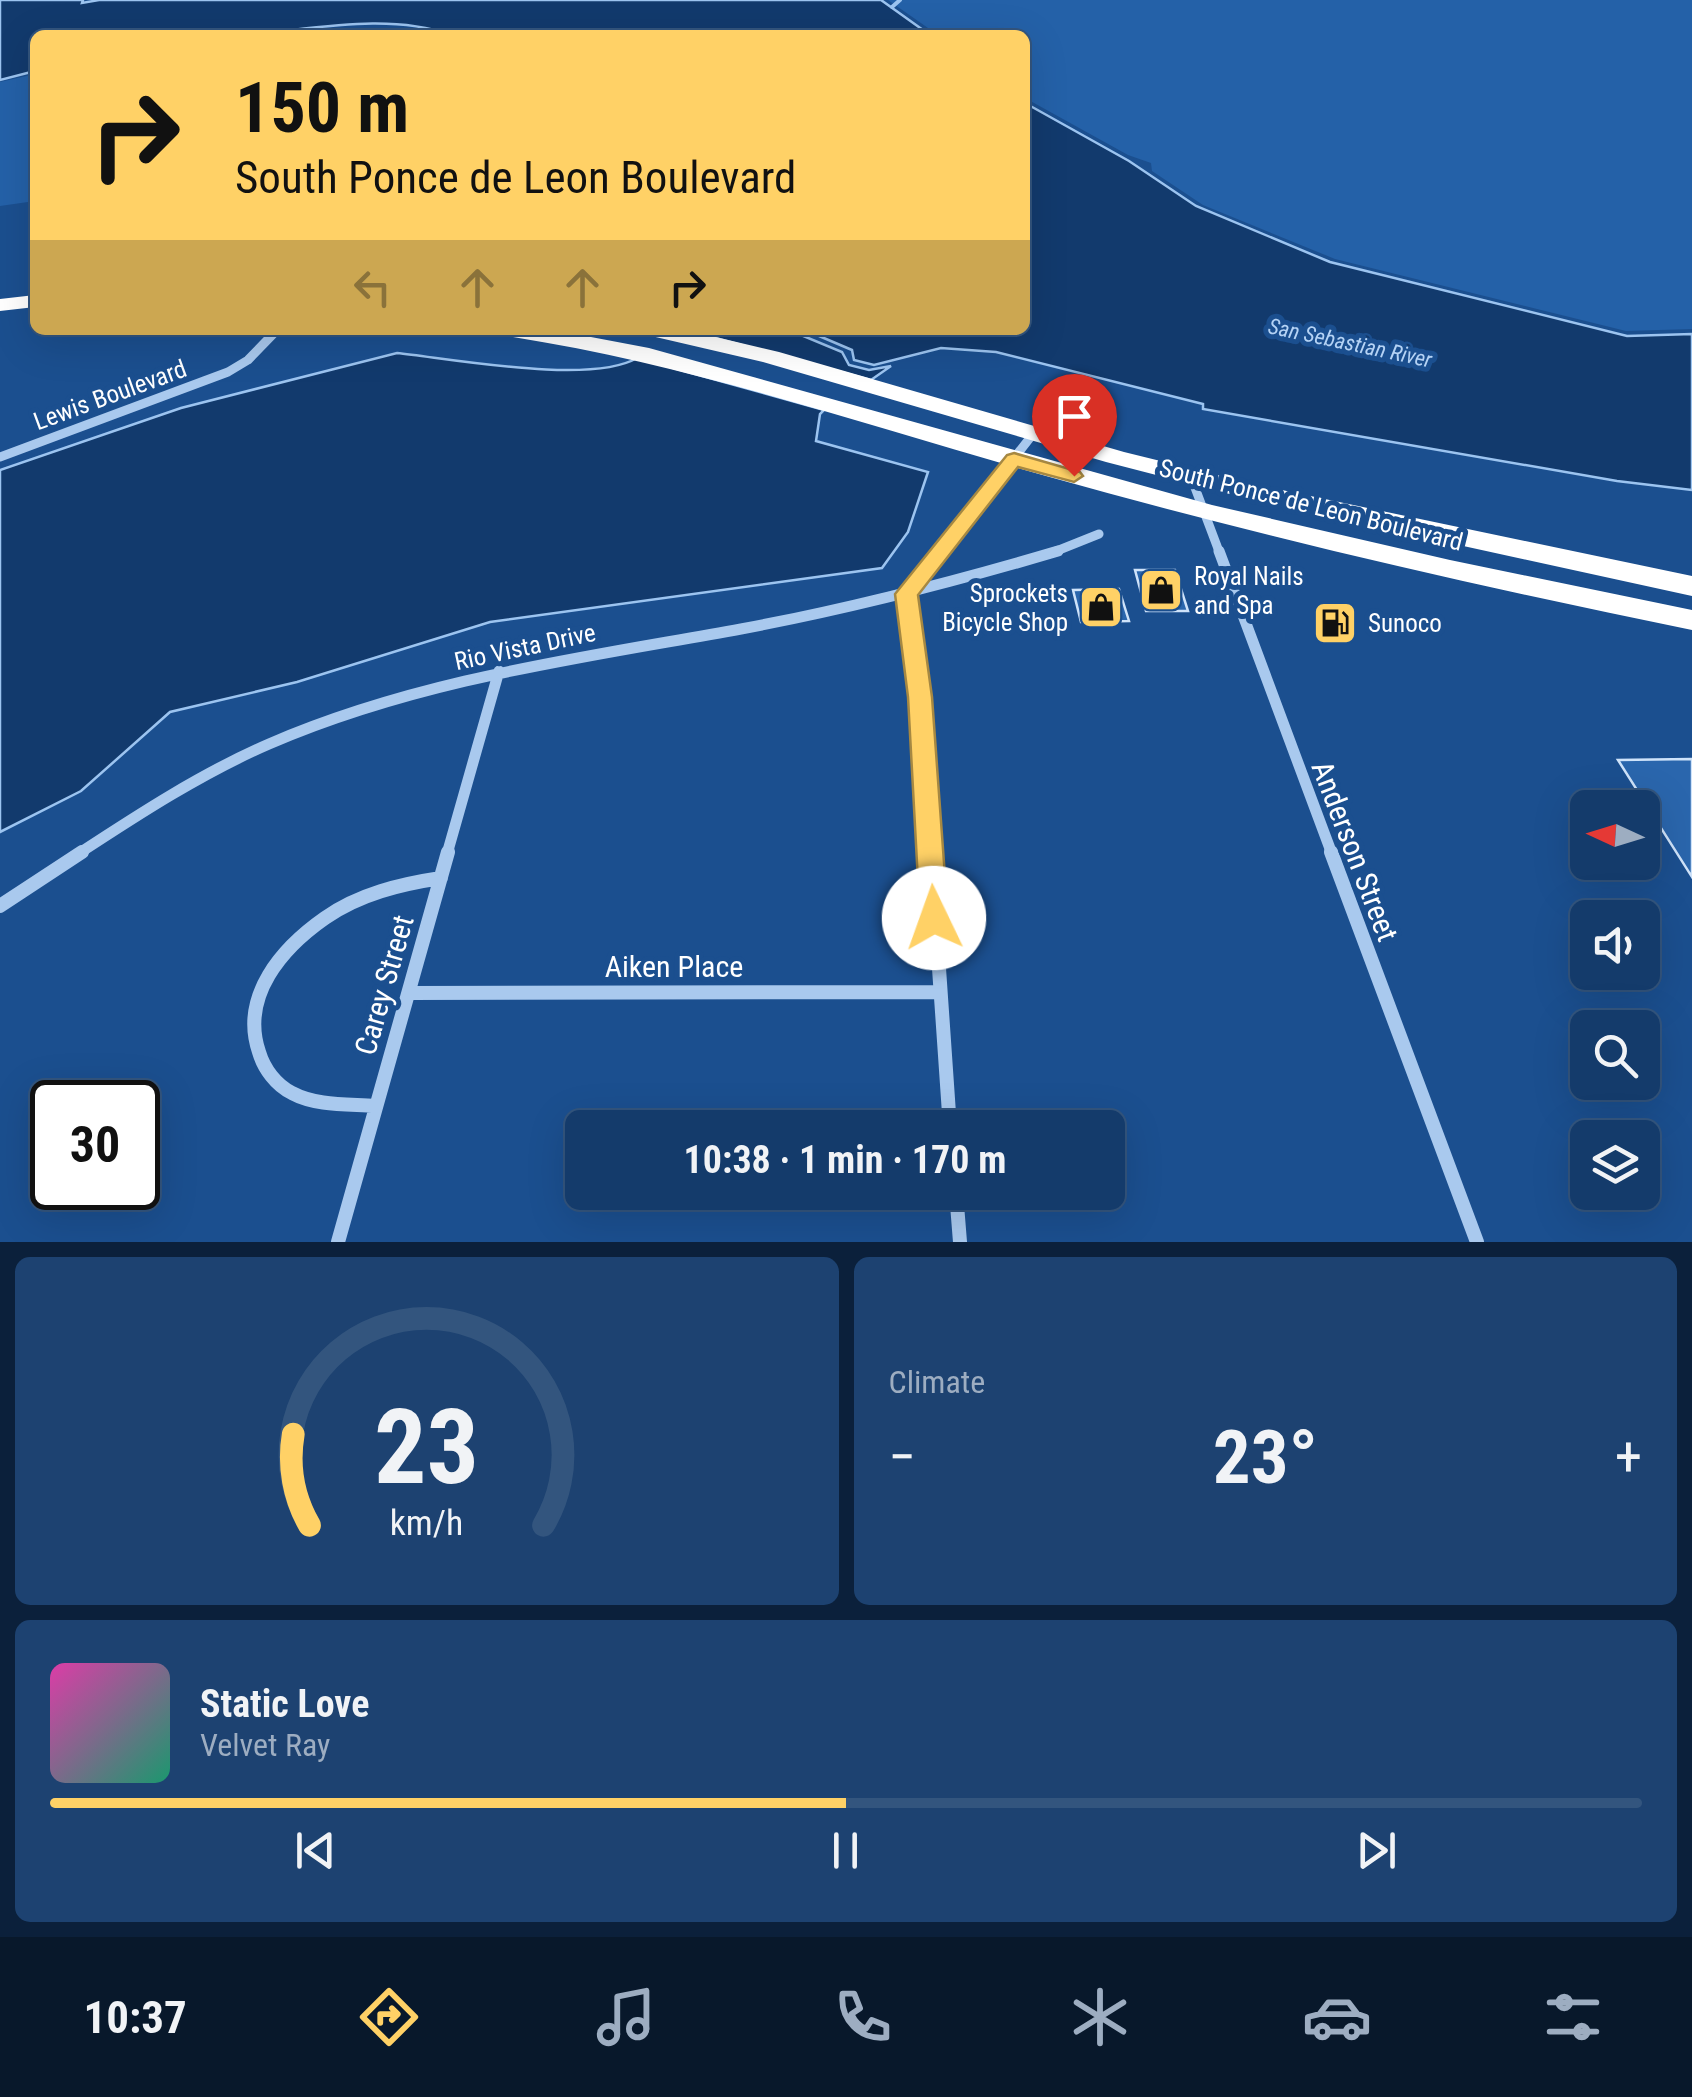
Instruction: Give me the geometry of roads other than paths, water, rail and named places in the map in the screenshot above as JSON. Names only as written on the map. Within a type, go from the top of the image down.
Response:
[{"type":"highway","points":[[0,305],[30,302]]},
{"type":"highway","points":[[0,324],[30,321]]},
{"type":"highway","name":"South Ponce de Leon Boulevard","points":[[546,335],[704,368],[1202,511],[1457,572],[1692,620]]},
{"type":"highway","name":"South Ponce de Leon Boulevard","points":[[675,335],[786,362],[1192,477],[1448,538],[1692,586]]},
{"type":"street","name":"Lewis Boulevard","points":[[0,457],[228,372],[248,360],[272,335]]},
{"type":"street","points":[[949,1110],[920,697],[906,594],[1033,434]]},
{"type":"street","name":"Anderson Street","points":[[1192,477],[1476,1242]]},
{"type":"street","name":"Rio Vista Drive","points":[[0,906],[155,804],[268,744],[363,710],[499,671],[745,628],[906,594],[1079,545],[1099,534]]},
{"type":"street","name":"Carey Street","points":[[338,1242],[499,671]]},
{"type":"street","name":"Carey Street","points":[[375,1106],[328,1103],[292,1093],[278,1084],[267,1072],[253,1043],[253,1009],[266,975],[294,943],[328,916],[390,888],[442,878]]},
{"type":"street","name":"Aiken Place","points":[[409,992],[939,992]]},
{"type":"street","points":[[957,1210],[960,1242]]},
{"type":"water","points":[[0,0],[881,0],[923,30],[433,30],[348,24],[291,30],[30,30],[30,72],[0,80]]},
{"type":"water","name":"San Sebastian River","points":[[1030,106],[1129,161],[1196,206],[1330,262],[1627,336],[1692,334],[1692,490],[1617,481],[1203,409],[1203,404],[996,352],[941,348],[874,365],[854,360],[852,350],[817,335],[1030,335]]},
{"type":"water","points":[[704,335],[801,335],[842,352],[849,365],[869,370],[891,366],[871,380]]},
{"type":"water","points":[[397,353],[556,370],[616,366],[637,358],[824,410],[816,441],[928,472],[908,532],[882,568],[490,622],[297,682],[170,712],[81,791],[0,832],[0,470],[181,408]]},
{"type":"waterway","points":[[892,7],[900,0]]},
{"type":"place","name":"Royal Nails and Spa","points":[[1161,590]]},
{"type":"place","name":"Sprockets Bicycle Shop","points":[[1101,607]]},
{"type":"place","name":"Sunoco","points":[[1335,623]]}]
